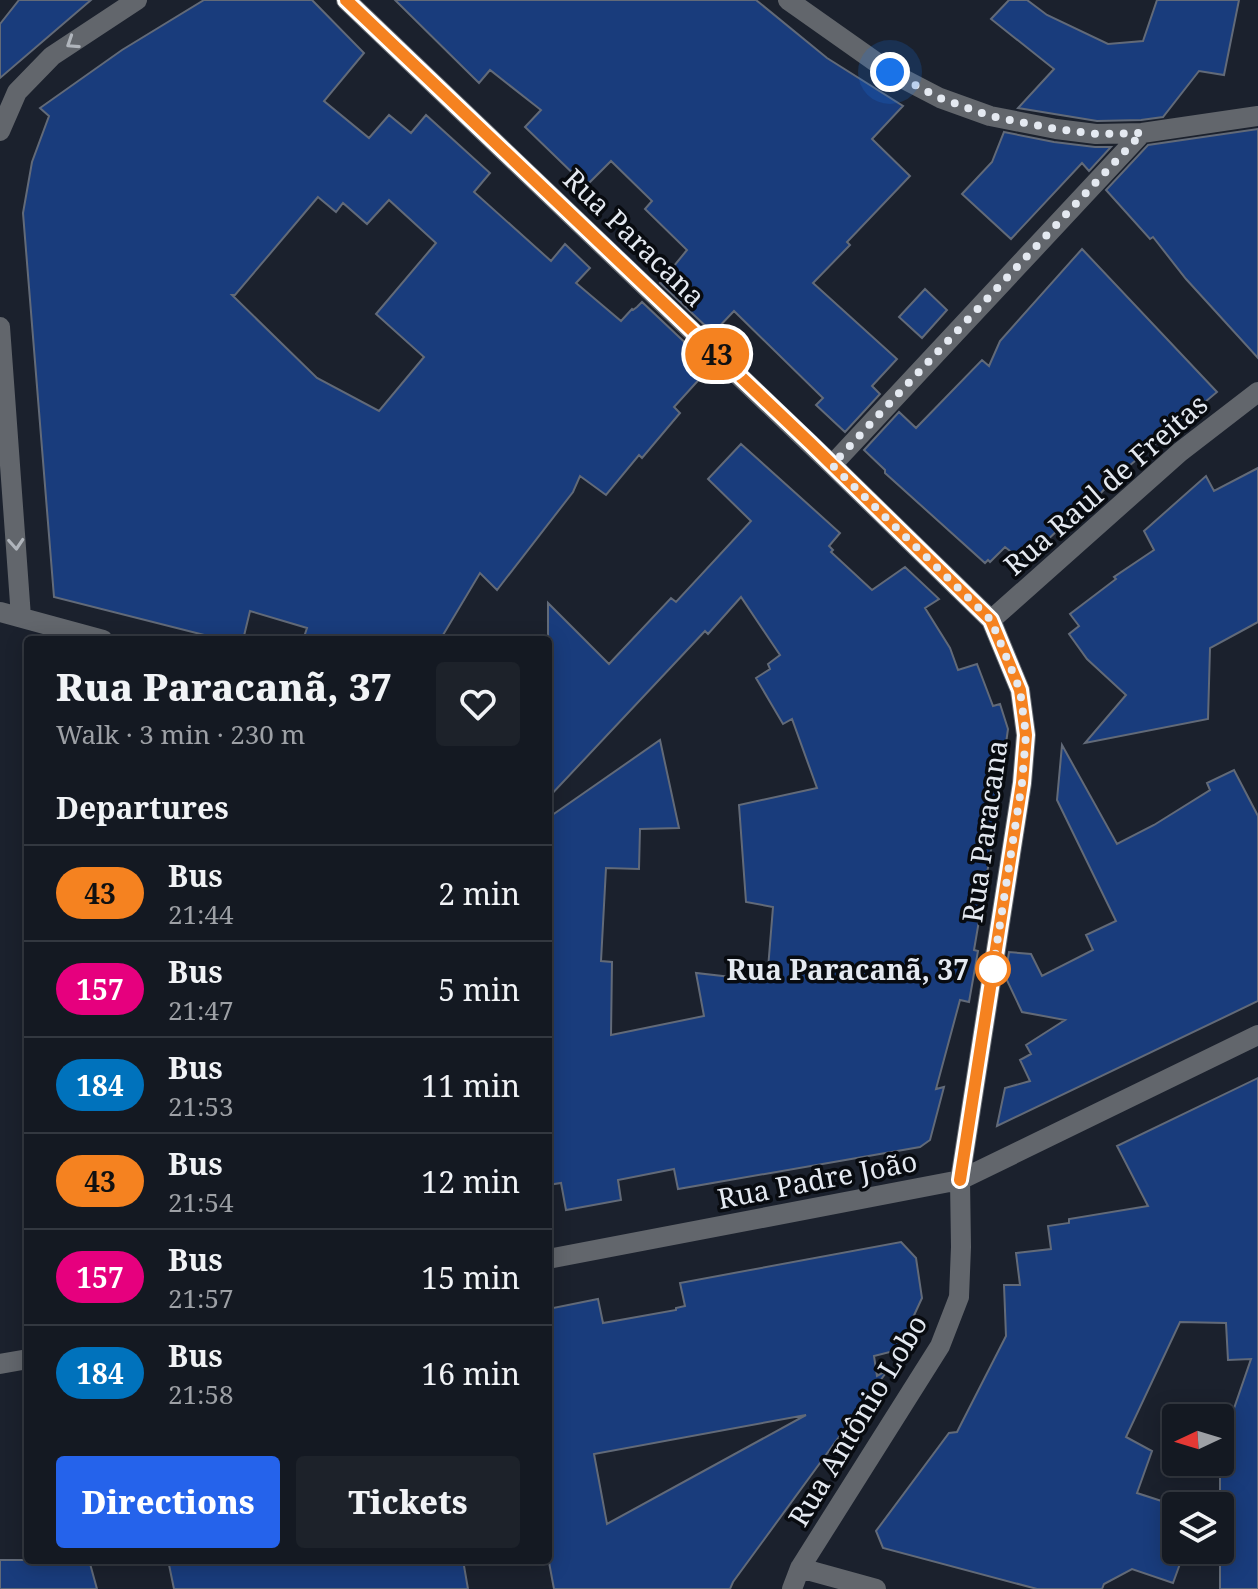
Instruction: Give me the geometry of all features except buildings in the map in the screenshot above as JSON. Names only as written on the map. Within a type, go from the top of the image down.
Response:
[{"type":"street","points":[[0,131],[17,92],[52,56],[137,0]]},
{"type":"street","name":"Rua Paracana","points":[[346,0],[991,620],[1020,690],[1026,735],[1022,783],[960,1180]]},
{"type":"street","points":[[788,0],[890,72],[940,98],[990,116],[1096,134],[1142,133],[1258,116]]},
{"type":"street","points":[[832,465],[1142,133]]},
{"type":"street","points":[[0,327],[21,617]]},
{"type":"street","name":"Rua Raul de Freitas","points":[[991,620],[1180,452],[1258,392]]},
{"type":"street","points":[[0,612],[89,636]]},
{"type":"street","name":"Rua Padre João","points":[[552,1258],[960,1180],[1258,1035]]},
{"type":"street","name":"Rua Antônio Lobo","points":[[792,1589],[800,1568],[940,1346],[959,1297],[960,1180]]},
{"type":"street","points":[[0,1364],[24,1360]]},
{"type":"street","points":[[800,1568],[876,1589]]},
{"type":"bus line","name":"43","points":[[346,0],[991,620],[1020,690],[1026,735],[1022,783],[960,1180]]},
{"type":"place","name":"Rua Paracanã, 37","points":[[993,969]]},
{"type":"route","points":[[890,72],[940,98],[990,116],[1096,134],[1142,133],[832,465],[991,620],[1020,690],[1026,735],[1022,783],[993,969]]}]
